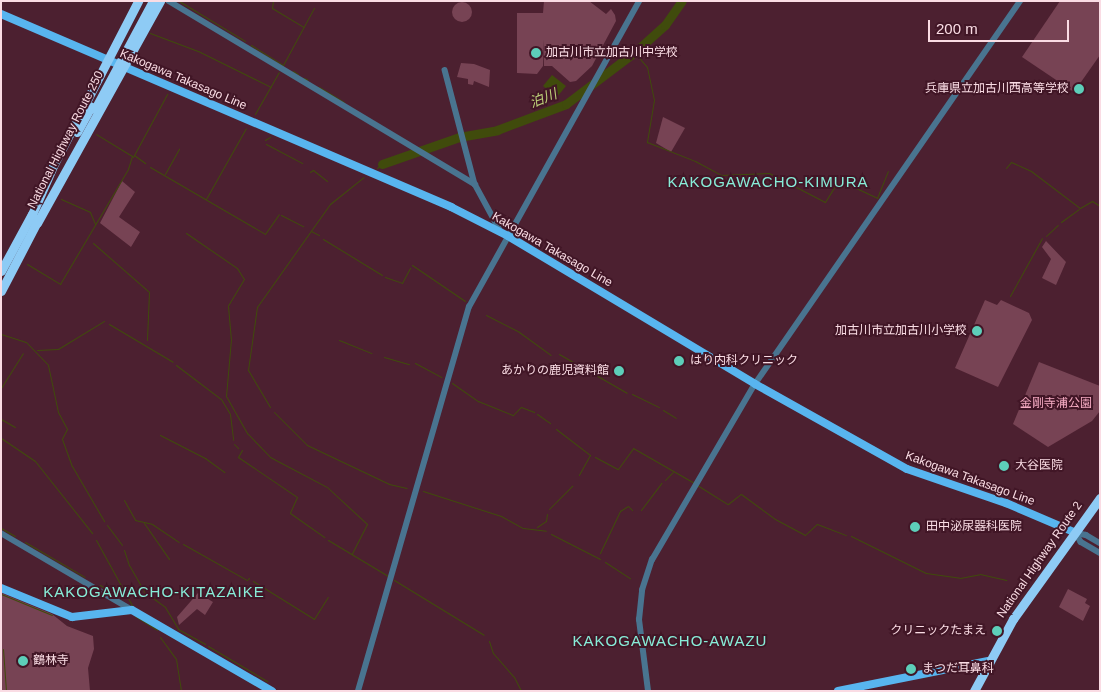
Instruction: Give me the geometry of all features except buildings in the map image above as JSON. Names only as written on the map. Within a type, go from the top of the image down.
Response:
[{"type":"highway","points":[[33,221],[107,60],[138,1]]},
{"type":"highway","name":"National Highway Route 250","points":[[93,108],[146,1]]},
{"type":"highway","name":"National Highway Route 250","points":[[1,291],[33,221],[153,1]]},
{"type":"highway","points":[[33,221],[125,66],[160,1]]},
{"type":"highway","name":"National Highway Route 250","points":[[1,271],[33,221]]},
{"type":"highway","name":"National Highway Route 2","points":[[974,691],[988,661],[1013,619],[1100,498]]},
{"type":"main road","name":"Kakogawa Takasago Line","points":[[1,14],[451,207],[508,236],[755,384],[907,469],[1006,502],[1076,533]]},
{"type":"main road","points":[[1,588],[72,617],[132,610],[272,691]]},
{"type":"main road","points":[[838,691],[988,661]]},
{"type":"street","points":[[170,1],[475,184]]},
{"type":"street","points":[[358,691],[457,339],[469,307],[639,1]]},
{"type":"street","points":[[648,691],[639,620],[642,590],[652,560],[755,384],[1020,1]]},
{"type":"street","points":[[445,70],[475,184],[494,223],[508,236]]},
{"type":"street","points":[[1,533],[132,610]]},
{"type":"street","points":[[1076,533],[1086,535],[1100,543]]},
{"type":"street","points":[[1076,533],[1081,542],[1100,553]]},
{"type":"green space","points":[[544,1],[589,1],[606,14],[611,9],[615,15],[616,21],[592,66],[576,81],[570,82],[552,66],[544,66],[543,39],[543,66],[537,74],[517,73],[517,13],[543,13]]},
{"type":"green space","name":"兵庫県立加古川西高等学校","points":[[1060,1],[1100,1],[1100,55],[1074,92],[1022,57]]},
{"type":"green space","points":[[462,2],[469,5],[472,12],[469,19],[462,22],[455,19],[452,12],[455,5]]},
{"type":"green space","points":[[461,63],[474,64],[490,70],[489,87],[474,81],[473,85],[468,84],[468,79],[457,77]]},
{"type":"green space","points":[[663,117],[685,128],[671,152],[656,143]]},
{"type":"green space","points":[[122,181],[135,192],[119,217],[140,232],[131,247],[100,223]]},
{"type":"green space","points":[[1046,241],[1066,262],[1056,285],[1042,278],[1051,259],[1042,247]]},
{"type":"green space","points":[[985,300],[997,305],[1001,300],[1029,313],[1032,320],[998,387],[955,368]]},
{"type":"green space","name":"金剛寺浦公園","points":[[1039,362],[1100,386],[1100,411],[1092,421],[1048,447],[1013,424]]},
{"type":"green space","points":[[1068,589],[1087,599],[1085,603],[1090,606],[1083,621],[1059,607]]},
{"type":"green space","points":[[1,593],[52,614],[67,626],[93,636],[94,649],[88,668],[90,691],[1,691]]},
{"type":"green space","points":[[198,593],[213,602],[205,615],[197,609],[179,625],[177,617]]},
{"type":"shaded area","points":[[552,75],[566,86],[557,97],[543,86]]},
{"type":"waterway","points":[[179,1],[245,41]]},
{"type":"waterway","points":[[273,1],[272,8],[304,27]]},
{"type":"waterway","name":"泊川","points":[[382,164],[459,137],[497,130],[566,104],[636,51],[665,25],[682,1]]},
{"type":"waterway","points":[[283,65],[314,8]]},
{"type":"waterway","points":[[150,33],[198,51],[271,87]]},
{"type":"waterway","points":[[251,45],[283,65]]},
{"type":"waterway","points":[[634,52],[647,67],[654,100],[647,142],[695,161],[721,175],[769,173],[825,202],[835,186],[840,188],[843,182],[877,198],[888,171]]},
{"type":"waterway","points":[[293,71],[298,74]]},
{"type":"waterway","points":[[255,114],[279,72]]},
{"type":"waterway","points":[[304,78],[308,80]]},
{"type":"waterway","points":[[319,87],[344,102]]},
{"type":"waterway","points":[[133,157],[167,94]]},
{"type":"waterway","points":[[206,199],[246,128]]},
{"type":"waterway","points":[[27,264],[60,284],[128,169],[132,156],[96,134]]},
{"type":"waterway","points":[[265,140],[270,137]]},
{"type":"waterway","points":[[266,144],[302,163]]},
{"type":"waterway","points":[[165,174],[179,149]]},
{"type":"waterway","points":[[134,155],[145,163]]},
{"type":"waterway","points":[[1006,168],[1011,162],[1031,171],[1080,208],[1092,201],[1100,206]]},
{"type":"waterway","name":"泊川","points":[[377,168],[382,164]]},
{"type":"waterway","points":[[150,167],[265,234],[279,214]]},
{"type":"waterway","points":[[310,172],[313,170],[327,181]]},
{"type":"waterway","points":[[270,407],[248,370],[257,307],[330,204],[364,177]]},
{"type":"waterway","points":[[61,199],[90,212],[95,224]]},
{"type":"waterway","points":[[1061,222],[1079,209]]},
{"type":"waterway","points":[[281,215],[303,226]]},
{"type":"waterway","points":[[1046,236],[1058,225]]},
{"type":"waterway","points":[[311,231],[319,235]]},
{"type":"waterway","points":[[186,233],[237,268],[244,279],[228,306],[231,339],[226,396],[247,433],[270,457],[327,487],[367,524],[352,554]]},
{"type":"waterway","points":[[1010,296],[1042,238]]},
{"type":"waterway","points":[[323,239],[382,275]]},
{"type":"waterway","points":[[93,243],[149,292],[147,340]]},
{"type":"waterway","points":[[412,265],[465,301]]},
{"type":"waterway","points":[[385,277],[402,283],[410,268]]},
{"type":"waterway","points":[[486,315],[519,332],[551,355]]},
{"type":"waterway","points":[[37,350],[58,349],[104,321]]},
{"type":"waterway","points":[[109,324],[173,362]]},
{"type":"waterway","points":[[1,334],[26,342],[48,365],[58,412],[67,429],[62,439],[72,466],[104,521]]},
{"type":"waterway","points":[[339,340],[371,353]]},
{"type":"waterway","points":[[1,388],[23,353]]},
{"type":"waterway","points":[[559,354],[627,393]]},
{"type":"waterway","points":[[384,357],[409,364]]},
{"type":"waterway","points":[[415,363],[441,377]]},
{"type":"waterway","points":[[176,365],[221,399],[230,414],[233,440]]},
{"type":"waterway","points":[[452,383],[478,401],[513,415],[521,407],[534,412]]},
{"type":"waterway","points":[[632,394],[659,407]]},
{"type":"waterway","points":[[663,410],[676,418]]},
{"type":"waterway","points":[[274,412],[307,445],[389,484],[407,488]]},
{"type":"waterway","points":[[537,414],[550,423]]},
{"type":"waterway","points":[[1,419],[15,427]]},
{"type":"waterway","points":[[556,429],[590,455],[579,475]]},
{"type":"waterway","points":[[160,435],[205,458],[224,472]]},
{"type":"waterway","points":[[1,438],[35,461],[92,533]]},
{"type":"waterway","points":[[234,444],[238,448]]},
{"type":"waterway","points":[[595,457],[618,469],[633,448],[694,483]]},
{"type":"waterway","points":[[242,450],[238,457],[297,497],[290,513],[324,537]]},
{"type":"waterway","points":[[665,480],[673,472]]},
{"type":"waterway","points":[[641,510],[661,483]]},
{"type":"waterway","points":[[697,485],[728,504],[741,494],[775,519],[805,535],[817,524],[846,535]]},
{"type":"waterway","points":[[549,509],[572,486]]},
{"type":"waterway","points":[[423,491],[501,516],[523,528],[546,531]]},
{"type":"waterway","points":[[124,500],[135,520],[152,524],[179,542]]},
{"type":"waterway","points":[[600,553],[620,511],[628,506],[632,510]]},
{"type":"waterway","points":[[537,527],[546,521],[547,514]]},
{"type":"waterway","points":[[144,523],[169,559]]},
{"type":"waterway","points":[[107,525],[122,545]]},
{"type":"waterway","points":[[1,528],[15,536]]},
{"type":"waterway","points":[[551,534],[600,559]]},
{"type":"waterway","points":[[851,536],[926,573],[960,578],[980,574],[1006,580]]},
{"type":"waterway","points":[[96,540],[133,607]]},
{"type":"waterway","points":[[328,540],[388,576]]},
{"type":"waterway","points":[[25,542],[85,577]]},
{"type":"waterway","points":[[183,544],[247,580],[249,578]]},
{"type":"waterway","points":[[124,550],[129,565],[145,593]]},
{"type":"waterway","points":[[605,562],[630,578]]},
{"type":"waterway","points":[[394,580],[484,635]]},
{"type":"waterway","points":[[253,581],[314,619],[328,597]]},
{"type":"waterway","points":[[100,585],[111,592]]},
{"type":"waterway","points":[[1,594],[52,615]]},
{"type":"waterway","points":[[150,596],[165,607],[178,629],[205,644]]},
{"type":"waterway","points":[[135,616],[157,630]]},
{"type":"waterway","points":[[160,637],[176,659],[181,691]]},
{"type":"waterway","points":[[489,641],[493,653],[514,677],[521,691]]},
{"type":"waterway","points":[[208,646],[267,681]]},
{"type":"waterway","points":[[3,649],[6,691]]},
{"type":"place","name":"加古川市立加古川中学校","points":[[536,53]]},
{"type":"place","name":"兵庫県立加古川西高等学校","points":[[1079,89]]},
{"type":"place","name":"加古川市立加古川小学校","points":[[977,331]]},
{"type":"place","name":"はり内科クリニック","points":[[679,361]]},
{"type":"place","name":"あかりの鹿児資料館","points":[[619,371]]},
{"type":"place","name":"大谷医院","points":[[1004,466]]},
{"type":"place","name":"田中泌尿器科医院","points":[[915,527]]},
{"type":"place","name":"クリニックたまえ","points":[[997,631]]},
{"type":"place","name":"鶴林寺","points":[[23,661]]},
{"type":"place","name":"まつだ耳鼻科","points":[[911,669]]},
{"type":"district","name":"KAKOGAWACHO-KIMURA","points":[[768,182]]},
{"type":"district","name":"KAKOGAWACHO-KITAZAIKE","points":[[154,592]]},
{"type":"district","name":"KAKOGAWACHO-AWAZU","points":[[670,641]]}]
